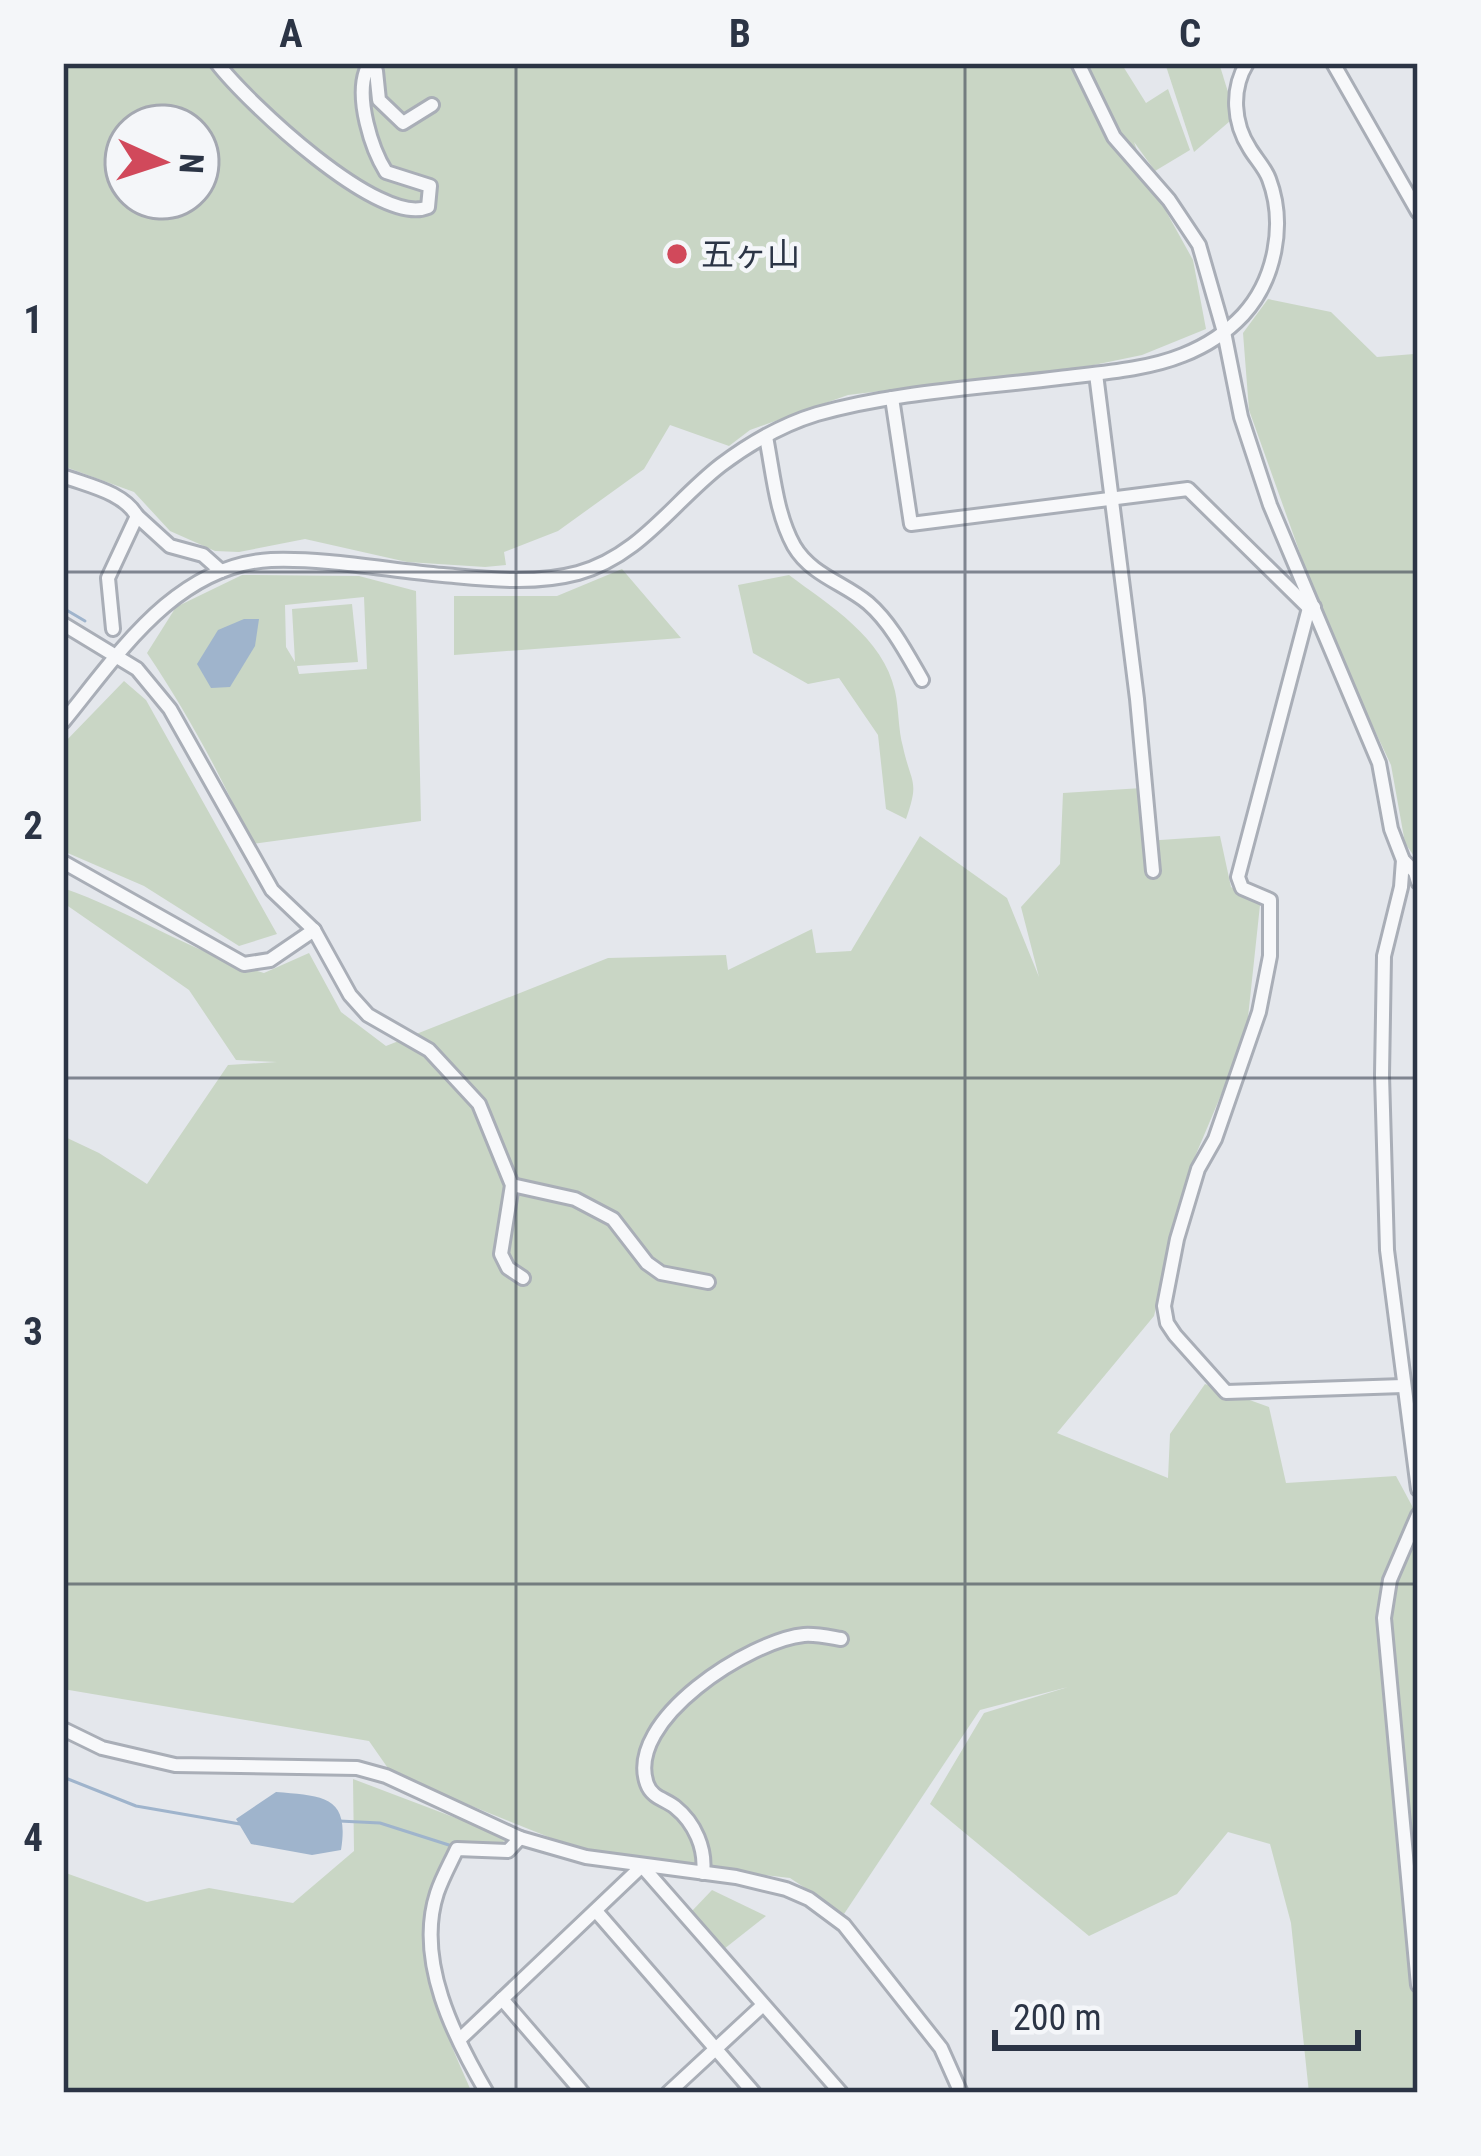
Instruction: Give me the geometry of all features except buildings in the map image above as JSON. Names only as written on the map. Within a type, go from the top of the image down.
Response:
[{"type":"street","points":[[218,63],[258,109],[375,200],[418,211],[428,207],[430,186],[386,172],[377,159],[362,98],[366,71],[376,71],[379,100],[403,123],[432,105]]},
{"type":"street","points":[[1078,63],[1114,137],[1169,200],[1199,245],[1224,332],[1241,417],[1270,506],[1379,763],[1391,829],[1418,882]]},
{"type":"street","points":[[1333,63],[1418,212]]},
{"type":"street","points":[[63,722],[166,605],[221,571],[271,560],[519,582],[578,573],[623,553],[720,466],[766,436],[810,416],[892,398],[1096,374],[1179,357],[1224,332],[1244,314],[1266,279],[1278,225],[1268,174],[1247,145],[1238,120],[1240,66]]},
{"type":"street","points":[[1096,374],[1114,498],[1153,871]]},
{"type":"street","points":[[892,398],[911,524],[1188,489],[1312,608]]},
{"type":"street","points":[[766,436],[786,529],[796,550],[815,570],[869,604],[898,639],[922,680]]},
{"type":"street","points":[[63,476],[125,500],[170,545],[203,555],[221,571]]},
{"type":"street","points":[[113,629],[108,578],[137,516]]},
{"type":"street","points":[[1312,608],[1238,878],[1242,888],[1270,900],[1267,981],[1241,1070],[1215,1139],[1198,1169],[1164,1306],[1175,1335],[1226,1392],[1403,1386]]},
{"type":"street","points":[[63,624],[137,669],[170,709],[272,890],[314,930],[350,995],[368,1015],[429,1050],[479,1104],[512,1185],[501,1254],[508,1268],[523,1278]]},
{"type":"street","points":[[1403,860],[1384,956],[1382,1075],[1387,1250],[1418,1489]]},
{"type":"street","points":[[63,862],[244,964],[270,960],[314,930]]},
{"type":"street","points":[[512,1185],[575,1199],[613,1219],[647,1263],[662,1273],[708,1282]]},
{"type":"street","points":[[1418,1515],[1390,1580],[1384,1618],[1418,1985]]},
{"type":"street","points":[[703,1874],[703,1847],[693,1828],[648,1787],[645,1772],[656,1730],[696,1688],[736,1659],[800,1635],[841,1640]]},
{"type":"street","points":[[63,1729],[102,1748],[168,1764],[357,1768],[386,1776],[520,1838],[586,1857],[786,1889],[844,1925],[941,2048],[961,2093]]},
{"type":"street","points":[[487,2093],[435,1976],[433,1915],[436,1894],[457,1850],[508,1851],[520,1838]]},
{"type":"street","points":[[460,2039],[642,1866]]},
{"type":"street","points":[[642,1866],[842,2093]]},
{"type":"street","points":[[596,1911],[754,2093]]},
{"type":"street","points":[[502,1999],[583,2093]]},
{"type":"street","points":[[668,2093],[763,2005]]},
{"type":"green space","points":[[63,63],[1121,63],[1146,103],[1168,89],[1190,150],[1155,171],[1134,142],[1147,177],[1193,260],[1206,329],[1142,355],[1089,366],[848,395],[750,430],[729,446],[670,425],[644,469],[558,531],[504,552],[506,565],[407,562],[305,539],[239,552],[215,551],[170,531],[134,492],[63,466]]},
{"type":"green space","points":[[1165,63],[1219,63],[1230,121],[1194,152]]},
{"type":"green space","points":[[1268,299],[1331,312],[1377,357],[1414,354],[1418,366],[1418,862],[1405,843],[1391,765],[1327,629],[1249,410],[1243,333]]},
{"type":"green space","points":[[622,569],[681,638],[454,655],[454,596],[557,596]]},
{"type":"green space","points":[[242,575],[359,576],[416,591],[421,821],[252,844],[204,746],[147,653],[176,607]],"holes":[[[364,597],[367,669],[299,674],[297,666],[358,662],[352,604],[292,609],[295,662],[286,647],[285,605]]]},
{"type":"green space","points":[[789,575],[853,624],[889,672],[913,782],[906,819],[886,809],[878,735],[839,678],[808,684],[753,653],[738,585]]},
{"type":"green space","points":[[124,681],[146,700],[277,934],[239,946],[144,886],[63,851],[63,744]]},
{"type":"green space","points":[[1142,788],[1145,841],[1220,836],[1231,887],[1260,905],[1246,1036],[1191,1166],[1154,1316],[1057,1433],[1168,1478],[1170,1434],[1205,1384],[1269,1407],[1286,1483],[1396,1476],[1418,1517],[1418,2093],[1309,2093],[1291,1923],[1270,1844],[1228,1832],[1177,1894],[1089,1936],[930,1804],[984,1713],[1068,1687],[980,1710],[844,1914],[790,1878],[631,1860],[566,1844],[392,1774],[369,1741],[63,1689],[63,1136],[147,1184],[228,1065],[277,1062],[236,1060],[189,990],[65,904],[63,888],[212,955],[264,973],[309,953],[341,1012],[386,1046],[608,958],[726,955],[728,970],[812,929],[816,953],[851,951],[920,836],[1007,898],[1039,977],[1021,907],[1060,864],[1063,793]]},
{"type":"green space","points":[[353,1779],[511,1839],[486,1848],[452,1845],[432,1890],[426,1921],[425,1946],[434,1997],[472,2093],[63,2093],[63,1872],[147,1902],[209,1888],[293,1903],[354,1851]]},
{"type":"green space","points":[[712,1890],[766,1916],[724,1949],[691,1912]]},
{"type":"water","points":[[244,619],[259,619],[255,646],[230,687],[211,688],[197,664],[218,630]]},
{"type":"water","points":[[276,1792],[319,1798],[337,1809],[343,1832],[341,1850],[312,1855],[251,1844],[236,1819]]},
{"type":"waterway","points":[[63,608],[85,621]]},
{"type":"waterway","points":[[63,1777],[136,1806],[240,1824]]},
{"type":"waterway","points":[[339,1821],[380,1823],[452,1846]]},
{"type":"place","name":"五ヶ山","points":[[677,254]]}]
